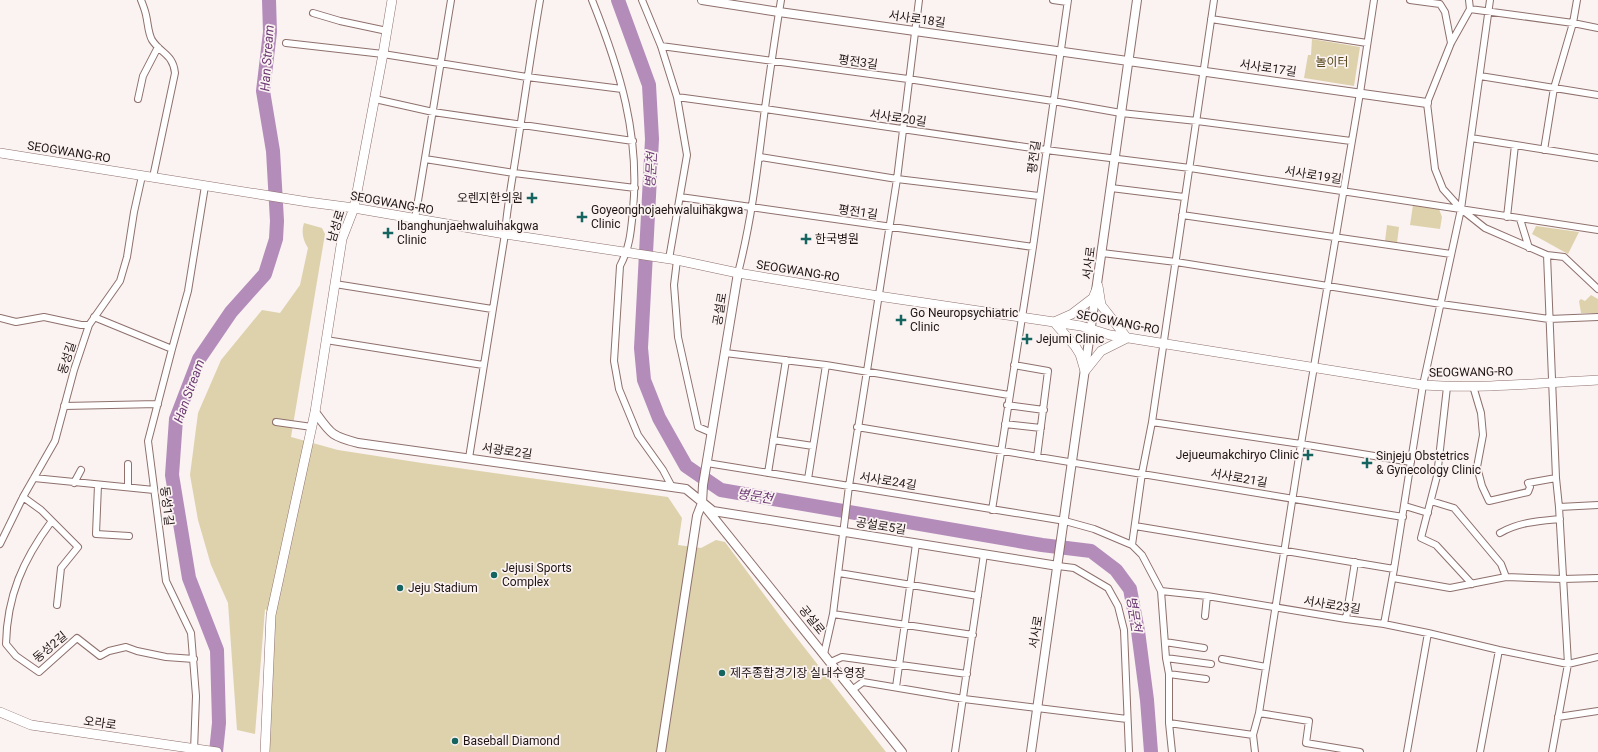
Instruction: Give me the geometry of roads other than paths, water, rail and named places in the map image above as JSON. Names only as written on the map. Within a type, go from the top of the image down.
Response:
[{"type":"main road","name":"남성로","points":[[265,752],[271,615],[315,412],[342,239],[354,208],[392,0]]},
{"type":"main road","name":"SEOGWANG-RO","points":[[0,153],[674,260],[738,274],[878,296],[1022,316],[1092,328],[1100,333],[1127,338],[1314,366],[1422,385],[1473,386],[1598,380]]},
{"type":"main road","points":[[1085,371],[1080,354],[1075,346],[1054,322],[1072,314],[1093,298],[1098,286]]},
{"type":"main road","points":[[1085,371],[1101,351],[1127,338],[1101,305],[1098,286]]},
{"type":"main road","name":"오라로","points":[[0,712],[31,725],[217,752]]},
{"type":"street","points":[[141,0],[146,14],[151,39],[158,47],[170,56],[174,65],[175,73],[153,177]]},
{"type":"street","points":[[415,219],[451,0]]},
{"type":"street","points":[[469,458],[505,234],[506,216],[514,173],[527,77],[540,0]]},
{"type":"street","points":[[592,0],[608,40],[622,89],[633,141],[635,188],[632,228],[627,253],[620,266],[614,360],[619,389],[638,435],[664,470],[672,487]]},
{"type":"street","points":[[642,0],[661,46],[677,98],[687,154],[680,197],[674,260],[674,285],[678,337],[698,427],[712,433]]},
{"type":"street","name":"서사로18길","points":[[702,0],[1129,61]]},
{"type":"street","points":[[738,274],[745,247],[760,157],[765,109],[781,0]]},
{"type":"street","points":[[824,654],[833,614],[857,427],[897,179],[919,0]]},
{"type":"street","points":[[1053,0],[1068,1]]},
{"type":"street","name":"서사로","points":[[1031,752],[1064,530],[1072,462],[1138,0]]},
{"type":"street","points":[[1172,752],[1169,674],[1166,658],[1161,591],[1142,555],[1132,545],[1142,473],[1152,422],[1164,343],[1184,197],[1190,168],[1214,0]]},
{"type":"street","points":[[1255,752],[1253,735],[1259,713],[1284,551],[1294,499],[1301,444],[1360,94],[1374,0]]},
{"type":"street","points":[[1410,0],[1440,4],[1445,12],[1451,43]]},
{"type":"street","points":[[1469,0],[1470,9],[1451,43],[1427,103],[1435,169],[1443,189],[1461,209],[1485,228],[1546,255],[1564,257],[1598,289]]},
{"type":"street","points":[[1384,624],[1405,506],[1422,385],[1461,209],[1490,0]]},
{"type":"street","points":[[1544,150],[1554,88],[1573,23],[1577,0]]},
{"type":"street","name":"평전길","points":[[992,510],[1007,405],[1033,247],[1039,196],[1068,1]]},
{"type":"street","points":[[1470,9],[1573,23],[1598,28]]},
{"type":"street","points":[[313,13],[340,21],[387,31]]},
{"type":"street","points":[[1211,19],[1367,43]]},
{"type":"street","points":[[286,43],[383,54],[527,77],[622,89]]},
{"type":"street","name":"평전3길","points":[[661,46],[908,80],[1121,112],[1351,142]]},
{"type":"street","points":[[138,99],[143,76],[158,47]]},
{"type":"street","name":"서사로17길","points":[[1129,61],[1427,103]]},
{"type":"street","points":[[1480,76],[1598,95]]},
{"type":"street","name":"서사로20길","points":[[677,98],[765,109],[1115,159]]},
{"type":"street","points":[[374,100],[433,112],[520,126],[633,141]]},
{"type":"street","points":[[1471,138],[1598,158]]},
{"type":"street","points":[[1507,217],[1515,145]]},
{"type":"street","points":[[760,157],[897,179],[1039,196]]},
{"type":"street","points":[[425,158],[514,173],[635,188]]},
{"type":"street","name":"서사로19길","points":[[1115,159],[1190,168],[1598,230]]},
{"type":"street","name":"동성길","points":[[0,544],[23,497],[55,441],[74,370],[89,325],[120,280],[127,257],[134,212],[142,176]]},
{"type":"street","name":"동성1길","points":[[196,750],[196,696],[191,633],[166,581],[148,441],[188,291],[205,186]]},
{"type":"street","points":[[1111,188],[1184,197]]},
{"type":"street","name":"평전1길","points":[[680,197],[889,228],[1033,247]]},
{"type":"street","points":[[1182,215],[1451,254]]},
{"type":"street","points":[[1520,219],[1529,248]]},
{"type":"street","points":[[1102,253],[1176,262],[1441,304],[1549,319],[1598,317]]},
{"type":"street","points":[[1546,255],[1556,478],[1564,579],[1568,664],[1552,752]]},
{"type":"street","name":"공설로","points":[[661,752],[697,516],[702,503],[703,485],[738,274]]},
{"type":"street","points":[[335,284],[492,309]]},
{"type":"street","points":[[0,318],[16,322],[44,317],[81,326],[89,325]]},
{"type":"street","points":[[94,317],[172,349]]},
{"type":"street","points":[[326,340],[483,365]]},
{"type":"street","points":[[725,353],[786,360],[1009,395]]},
{"type":"street","points":[[768,473],[786,360]]},
{"type":"street","points":[[1014,365],[1048,371],[1037,457]]},
{"type":"street","points":[[808,479],[826,366]]},
{"type":"street","points":[[1447,386],[1437,476],[1422,538],[1436,545],[1472,584]]},
{"type":"street","points":[[1473,386],[1481,413],[1483,435],[1477,467],[1482,486],[1489,501],[1528,492],[1530,487],[1528,483],[1556,478]]},
{"type":"street","points":[[64,406],[158,404]]},
{"type":"street","points":[[1007,405],[1044,410]]},
{"type":"street","name":"서광로2길","points":[[315,412],[328,430],[338,437],[358,443],[686,489],[702,503]]},
{"type":"street","points":[[276,422],[312,427]]},
{"type":"street","points":[[1152,422],[1411,462]]},
{"type":"street","points":[[1005,424],[1041,428]]},
{"type":"street","name":"서사로21길","points":[[857,427],[1403,517]]},
{"type":"street","points":[[773,440],[813,446]]},
{"type":"street","name":"서사로24길","points":[[707,463],[808,479],[848,489],[1065,521],[1094,529],[1132,545]]},
{"type":"street","points":[[128,464],[128,487]]},
{"type":"street","points":[[74,483],[81,470]]},
{"type":"street","points":[[34,478],[154,490]]},
{"type":"street","points":[[98,485],[96,534],[129,536]]},
{"type":"street","points":[[23,497],[41,510],[51,522],[78,547],[61,568],[57,606]]},
{"type":"street","points":[[1431,501],[1454,508],[1501,564],[1506,577]]},
{"type":"street","name":"공설로","points":[[702,503],[902,752]]},
{"type":"street","name":"공설로5길","points":[[702,503],[714,511],[844,529],[916,544],[1058,563]]},
{"type":"street","points":[[1559,507],[1598,505]]},
{"type":"street","points":[[1405,506],[1428,513]]},
{"type":"street","points":[[1500,533],[1510,528],[1528,523],[1560,519]]},
{"type":"street","name":"동성2길","points":[[51,522],[27,557],[17,582],[10,610],[6,639],[6,644],[16,656],[39,672],[77,638],[100,656],[109,651],[126,647],[137,651],[166,657],[194,659]]},
{"type":"street","points":[[1135,526],[1394,569]]},
{"type":"street","points":[[896,686],[916,544]]},
{"type":"street","points":[[955,752],[984,554]]},
{"type":"street","points":[[1346,619],[1355,562]]},
{"type":"street","points":[[1058,563],[1074,568],[1108,588],[1118,606],[1124,630],[1129,752]]},
{"type":"street","points":[[839,573],[978,596]]},
{"type":"street","points":[[1393,578],[1450,588],[1506,577],[1564,579],[1598,578]]},
{"type":"street","name":"서사로23길","points":[[1161,591],[1207,596],[1275,608],[1384,624],[1568,664],[1598,657]]},
{"type":"street","points":[[1205,616],[1207,596]]},
{"type":"street","points":[[833,614],[973,635]]},
{"type":"street","points":[[1407,752],[1428,633]]},
{"type":"street","points":[[1165,642],[1204,648]]},
{"type":"street","points":[[1480,752],[1499,650]]},
{"type":"street","points":[[831,662],[842,657],[967,674]]},
{"type":"street","points":[[1166,658],[1211,664]]},
{"type":"street","points":[[1222,660],[1266,667]]},
{"type":"street","points":[[1169,674],[1206,679]]},
{"type":"street","points":[[852,690],[863,682],[896,686],[964,698],[1127,719]]},
{"type":"street","points":[[1558,718],[1598,712]]},
{"type":"street","points":[[1259,713],[1309,721],[1306,743],[1360,752]]},
{"type":"street","points":[[1170,723],[1253,735]]},
{"type":"waterway","name":"Han Stream","points":[[216,752],[219,723],[217,650],[189,578],[172,475],[176,419],[199,359],[231,312],[265,274],[276,239],[277,221],[273,151],[263,91],[270,32],[269,0]]},
{"type":"waterway","name":"병문천","points":[[618,0],[649,85],[652,139],[641,348],[644,380],[659,418],[686,466],[721,490],[1042,545],[1091,551],[1116,570],[1130,589],[1138,631],[1147,700],[1151,752]]},
{"type":"place","name":"오렌지한의원","points":[[532,198]]},
{"type":"place","name":"Goyeonghojaehwaluihakgwa Clinic","points":[[582,217]]},
{"type":"place","name":"Ibanghunjaehwaluihakgwa Clinic","points":[[388,233]]},
{"type":"place","name":"한국병원","points":[[806,239]]},
{"type":"place","name":"Go Neuropsychiatric Clinic","points":[[901,320]]},
{"type":"place","name":"Jejumi Clinic","points":[[1027,339]]},
{"type":"place","name":"Jejueumakchiryo Clinic","points":[[1308,455]]},
{"type":"place","name":"Sinjeju Obstetrics & Gynecology Clinic","points":[[1367,463]]},
{"type":"place","name":"Jejusi Sports Complex","points":[[494,575]]},
{"type":"place","name":"Jeju Stadium","points":[[400,588]]},
{"type":"place","name":"제주종합경기장 실내수영장","points":[[722,673]]},
{"type":"place","name":"Baseball Diamond","points":[[455,741]]},
{"type":"park label","name":"놀이터","points":[[1332,62]]}]
